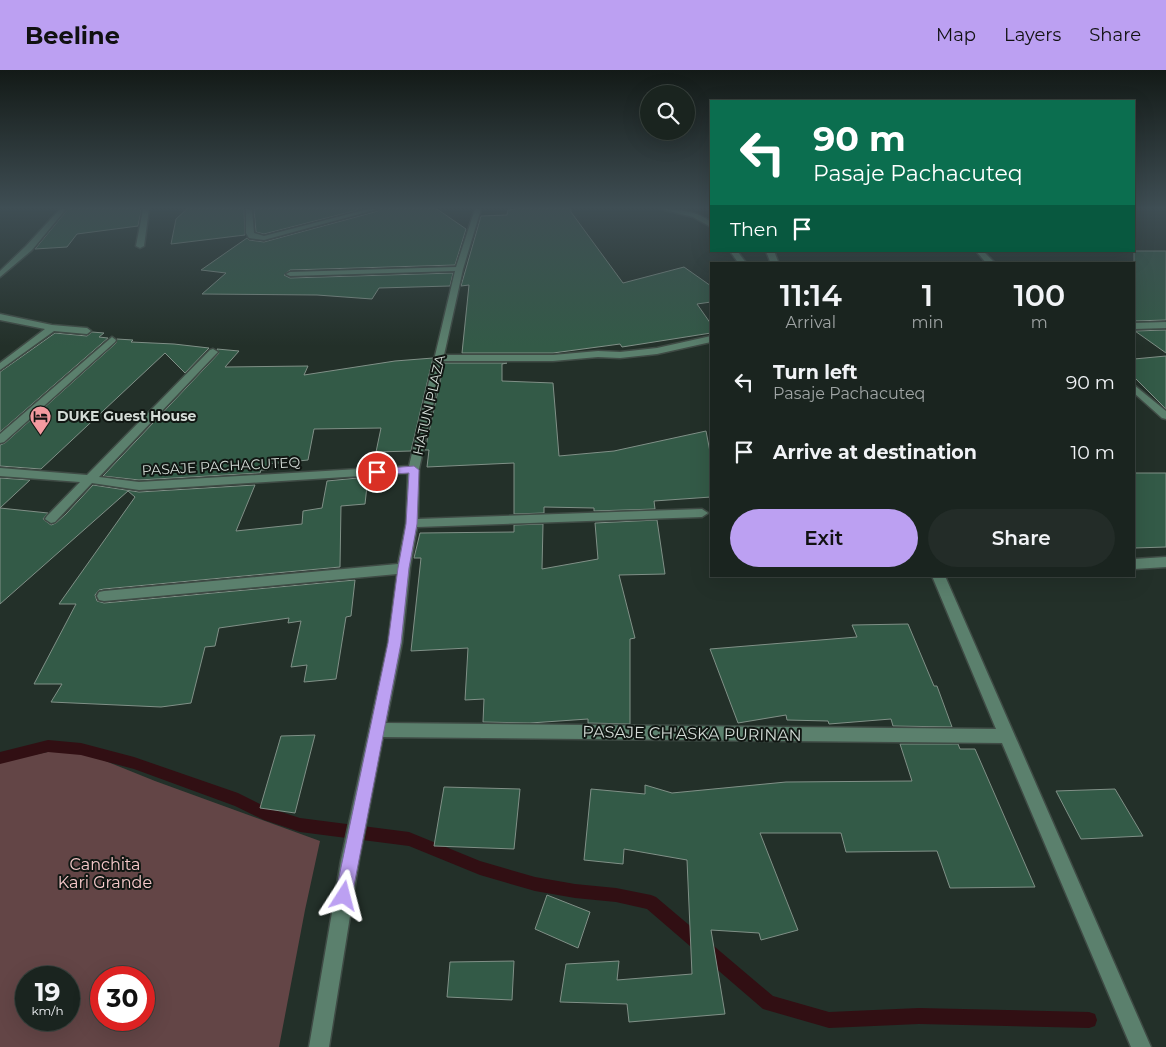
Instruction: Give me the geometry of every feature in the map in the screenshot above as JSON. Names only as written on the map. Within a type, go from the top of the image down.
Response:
[{"type":"street","points":[[0,275],[22,255]]},
{"type":"street","name":"HATUN PLAZA","points":[[319,1047],[350,860],[394,643],[412,524],[414,470],[464,255]]},
{"type":"street","points":[[290,274],[459,269]]},
{"type":"street","points":[[0,317],[52,328],[87,331]]},
{"type":"street","points":[[1135,326],[1166,325]]},
{"type":"street","points":[[0,367],[52,328]]},
{"type":"street","points":[[440,358],[553,358],[598,354],[620,355],[657,351],[710,339]]},
{"type":"street","points":[[0,440],[112,340]]},
{"type":"street","points":[[51,519],[213,352]]},
{"type":"street","points":[[1135,389],[1166,416]]},
{"type":"street","name":"PASAJE PACHACUTEQ","points":[[0,472],[89,479],[139,486],[414,470]]},
{"type":"street","points":[[412,524],[702,513]]},
{"type":"street","points":[[1135,564],[1166,562]]},
{"type":"street","points":[[104,596],[404,568]]},
{"type":"street","points":[[938,577],[1141,1047]]},
{"type":"street","name":"PASAJE CH'ASKA PURINAN","points":[[377,730],[1007,736]]},
{"type":"green space","name":"Canchita Kari Grande","points":[[62,749],[98,758],[155,781],[320,841],[279,1047],[0,1047],[0,762]]},
{"type":"building","points":[[223,255],[458,255],[455,265],[290,270],[284,275],[290,278],[453,273],[450,286],[379,288],[372,299],[317,295],[202,294],[226,273],[201,270]]},
{"type":"building","points":[[470,255],[602,255],[623,283],[684,267],[710,285],[710,302],[697,304],[710,323],[710,333],[622,347],[620,344],[553,353],[462,353],[469,285],[461,286]]},
{"type":"building","points":[[1134,255],[1166,255],[1166,320],[1135,321]]},
{"type":"building","points":[[1166,330],[1166,353],[1135,331]]},
{"type":"building","points":[[92,332],[104,333],[99,337],[108,338],[0,432],[0,372],[55,333],[87,336]]},
{"type":"building","points":[[117,339],[133,340],[131,342],[209,348],[185,373],[165,353],[41,469],[0,466],[0,445],[5,443],[116,343]]},
{"type":"building","points":[[217,349],[239,351],[225,367],[308,366],[304,375],[395,361],[433,358],[411,451],[376,452],[381,428],[314,429],[308,460],[268,464],[267,470],[261,470],[260,473],[139,480],[103,476],[219,353]]},
{"type":"building","points":[[1166,356],[1166,409],[1135,378],[1135,359]]},
{"type":"building","points":[[444,363],[507,363],[502,364],[502,381],[553,383],[559,456],[614,451],[706,431],[710,452],[710,497],[654,501],[655,509],[594,511],[594,508],[544,507],[544,513],[514,514],[514,463],[427,467],[429,450],[425,450]]},
{"type":"building","points":[[1135,473],[1166,473],[1166,547],[1135,548]]},
{"type":"building","points":[[368,477],[365,504],[341,506],[340,567],[104,589],[99,590],[95,595],[97,601],[104,603],[355,580],[351,616],[346,617],[336,679],[304,682],[307,665],[291,667],[301,621],[288,623],[289,618],[219,628],[215,646],[205,647],[191,703],[161,707],[51,702],[62,684],[34,684],[76,604],[59,604],[135,497],[128,491],[0,604],[0,508],[48,513],[43,519],[51,525],[66,514],[93,485],[139,492],[255,485],[236,531],[302,524],[303,511],[322,508],[327,481]]},
{"type":"building","points":[[0,478],[30,480],[0,508]]},
{"type":"building","points":[[657,520],[665,574],[619,575],[635,638],[630,639],[630,724],[588,723],[588,719],[530,723],[483,722],[484,699],[465,700],[468,648],[411,651],[421,558],[414,558],[420,533],[514,532],[514,525],[543,524],[542,569],[598,559],[595,523]]},
{"type":"building","points":[[908,624],[934,686],[937,686],[952,727],[893,726],[891,719],[829,724],[828,721],[787,720],[786,715],[738,723],[710,649],[857,637],[852,625]]},
{"type":"building","points":[[315,735],[295,813],[260,808],[281,736]]},
{"type":"building","points":[[900,744],[958,744],[960,749],[975,749],[1035,887],[950,888],[937,851],[846,852],[841,833],[760,833],[798,930],[761,940],[759,933],[711,930],[725,1014],[629,1022],[627,1004],[560,1002],[566,964],[619,961],[617,980],[692,974],[687,860],[624,849],[623,864],[584,860],[591,789],[645,794],[645,785],[672,793],[786,782],[912,781]]},
{"type":"building","points":[[444,787],[520,789],[514,849],[434,846]]},
{"type":"building","points":[[1115,789],[1143,836],[1081,839],[1056,791]]},
{"type":"building","points":[[547,895],[590,912],[578,948],[535,929]]},
{"type":"building","points":[[514,961],[512,1000],[447,997],[450,962]]},
{"type":"waterway","points":[[0,758],[48,746],[81,749],[134,763],[238,800],[264,813],[300,825],[409,839],[480,868],[535,884],[575,891],[616,895],[651,902],[769,1003],[829,1020],[919,1016],[1089,1020]]},
{"type":"place","name":"DUKE Guest House","points":[[41,435]]},
{"type":"route","points":[[344,896],[394,643],[412,524],[414,470],[377,472]]}]
